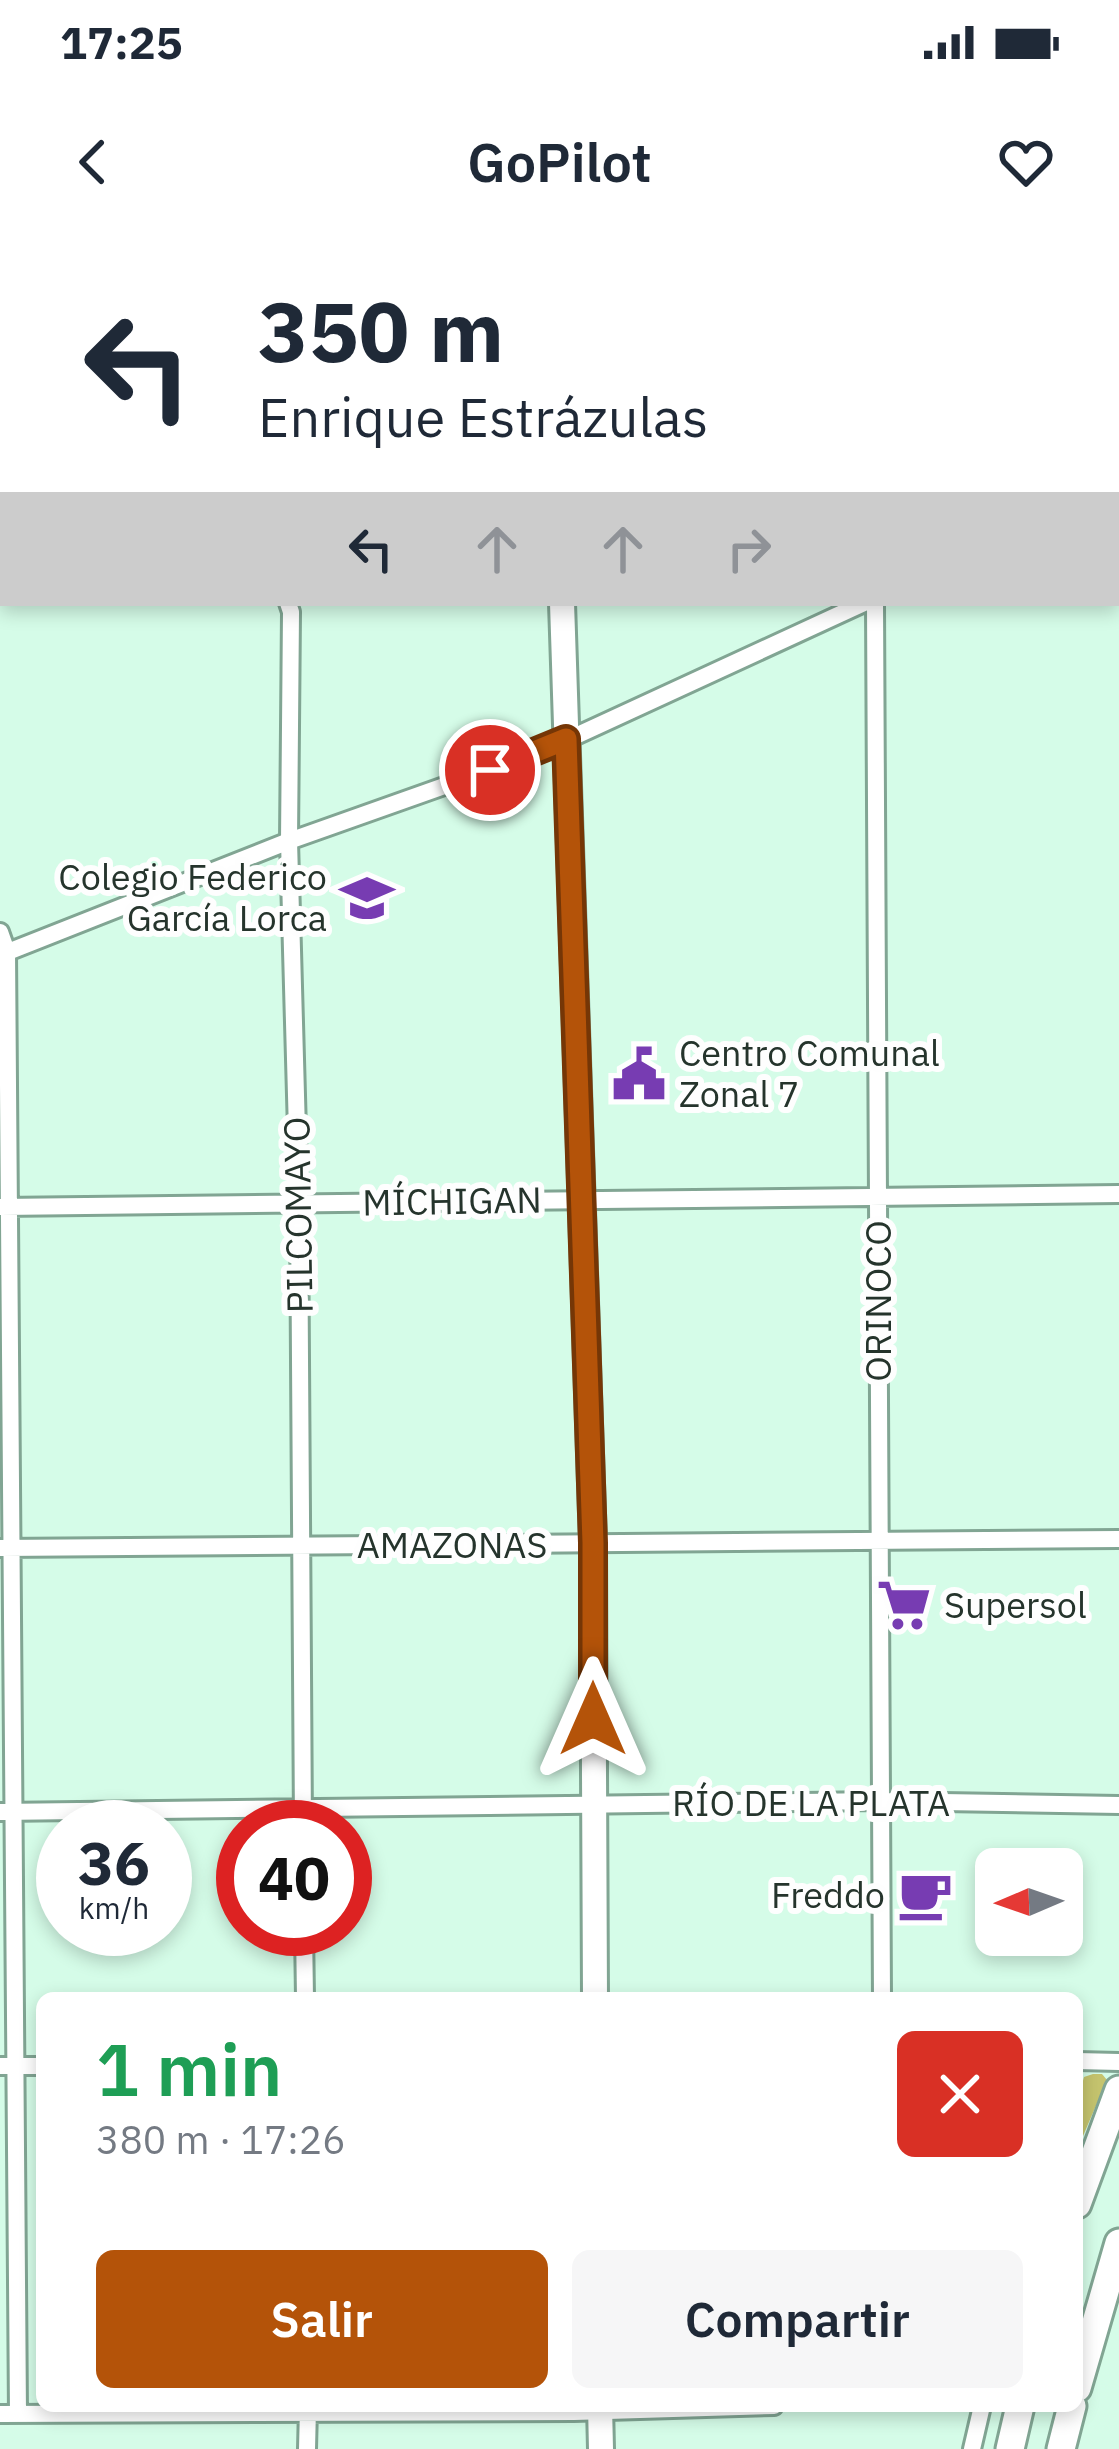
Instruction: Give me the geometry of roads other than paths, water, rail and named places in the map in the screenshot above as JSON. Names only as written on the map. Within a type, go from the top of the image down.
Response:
[{"type":"main road","points":[[1083,2188],[1119,2090]]},
{"type":"main road","points":[[1083,2367],[1119,2243]]},
{"type":"main road","points":[[1010,2449],[1018,2412]]},
{"type":"main road","points":[[1060,2449],[1070,2412]]},
{"type":"street","name":"PILCOMAYO","points":[[289,606],[303,1800]]},
{"type":"street","points":[[562,606],[593,1543],[595,1992]]},
{"type":"street","points":[[4,954],[289,841],[530,756],[857,606]]},
{"type":"street","name":"ORINOCO","points":[[875,606],[882,1992]]},
{"type":"street","points":[[0,932],[4,954],[9,2414],[158,2412]]},
{"type":"street","name":"MÍCHIGAN","points":[[4,1207],[1119,1194]]},
{"type":"street","name":"AMAZONAS","points":[[6,1548],[1119,1539]]},
{"type":"street","name":"RÍO DE LA PLATA","points":[[372,1807],[881,1801],[1119,1805]]},
{"type":"street","name":"RÍO DE LA PLATA","points":[[7,1812],[216,1809]]},
{"type":"street","points":[[304,1956],[305,1992]]},
{"type":"street","points":[[1083,2064],[1119,2062]]},
{"type":"street","points":[[307,2449],[308,2412]]},
{"type":"street","points":[[600,2412],[601,2449]]},
{"type":"street","points":[[972,2449],[981,2412]]},
{"type":"place","name":"Colegio Federico García Lorca","points":[[367,898]]},
{"type":"place","name":"Centro Comunal Zonal 7","points":[[639,1074]]},
{"type":"place","name":"Supersol","points":[[904,1605]]},
{"type":"place","name":"Freddo","points":[[925,1895]]}]
